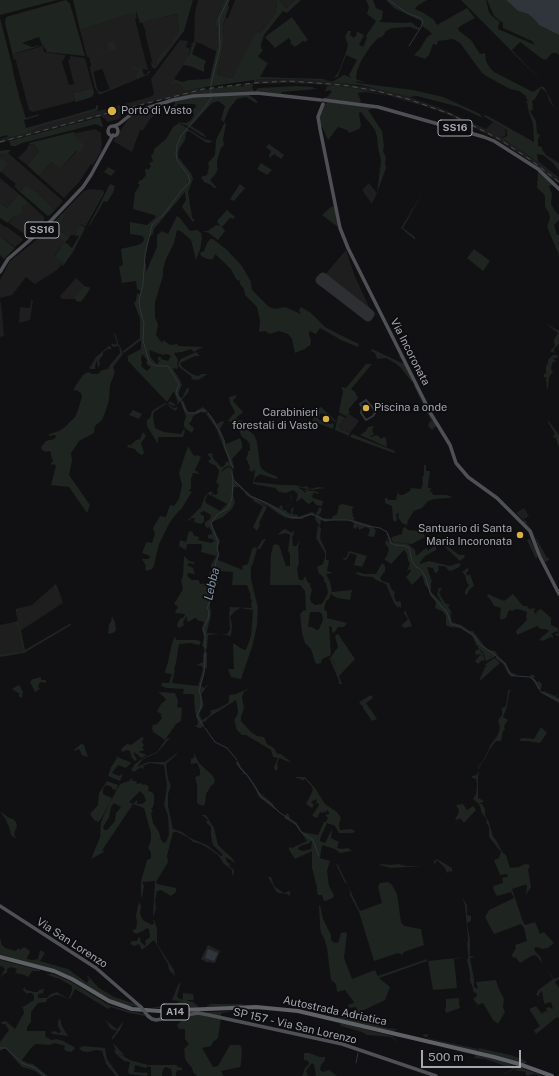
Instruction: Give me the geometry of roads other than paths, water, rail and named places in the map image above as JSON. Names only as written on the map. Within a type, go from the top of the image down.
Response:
[{"type":"highway","name":"Autostrada Adriatica","points":[[0,958],[59,974],[108,1002],[132,1011],[156,1013],[250,1009],[297,1013],[498,1060],[547,1076]]},
{"type":"highway","name":"Autostrada Adriatica","points":[[0,958],[54,971],[69,977],[107,1000],[132,1009],[159,1011],[250,1007],[298,1011],[494,1056],[552,1076]]},
{"type":"main road","name":"SS16","points":[[111,136],[117,134],[116,128],[130,114],[184,98],[211,95],[262,94],[316,100],[322,103],[331,101],[378,107],[484,137],[494,141],[538,169],[559,189]]},
{"type":"main road","name":"Via Incoronata","points":[[322,103],[318,117],[320,129],[340,228],[348,248],[431,414],[450,445],[456,463],[468,477],[497,498],[530,531],[540,557],[559,594]]},
{"type":"main road","name":"SS16","points":[[0,272],[8,259],[44,228],[83,187],[107,148],[111,136],[108,132],[108,128],[111,126],[116,128]]},
{"type":"main road","name":"Via San Lorenzo","points":[[0,906],[96,968],[141,1007],[148,1016]]},
{"type":"main road","name":"SP 157 - Via San Lorenzo","points":[[148,1016],[156,1020],[198,1014],[209,1015],[342,1044],[436,1076]]},
{"type":"waterway","points":[[207,412],[204,410],[188,413],[176,393],[179,384],[168,366],[155,366],[149,362],[143,340],[144,323],[139,301],[143,284],[145,255],[152,225],[164,214],[181,191],[190,182],[188,175],[177,160],[177,145],[181,136],[211,98],[211,84],[220,47],[219,19],[228,0]]},
{"type":"waterway","points":[[389,0],[407,13],[420,18],[423,21],[409,46]]},
{"type":"waterway","points":[[366,400],[373,408],[375,413],[366,420],[361,413],[362,407],[360,404],[366,400]]},
{"type":"waterway","name":"Lebba","points":[[208,413],[224,440],[224,445],[233,468]]},
{"type":"waterway","name":"Lebba","points":[[204,727],[197,716],[201,707],[201,696],[199,691],[204,673],[205,660],[205,634],[203,629],[208,619],[209,611],[207,608],[210,601],[216,561],[219,554],[217,550],[218,542],[211,523],[218,514],[227,509],[229,506],[232,498],[232,470]]},
{"type":"waterway","points":[[235,481],[250,496],[267,503],[289,517],[299,518],[312,514],[324,520],[348,520],[380,528],[387,532],[391,543],[409,548],[412,561],[416,567],[420,569]]},
{"type":"waterway","points":[[421,570],[426,578],[430,593],[447,612],[451,624],[459,626],[472,634],[479,644],[494,654],[505,664],[511,675],[530,677],[535,681],[541,692],[559,701]]},
{"type":"waterway","name":"Lebba","points":[[205,728],[215,742],[227,748],[237,760]]},
{"type":"waterway","name":"Lebba","points":[[237,762],[261,797],[295,823],[301,832],[313,840],[319,856]]},
{"type":"waterway","points":[[0,1048],[6,1048],[22,1063],[35,1068],[45,1076]]},
{"type":"waterway","points":[[356,1063],[358,1053]]},
{"type":"railway","points":[[0,142],[204,89],[254,83],[289,81],[343,85],[377,91],[408,99],[450,114],[499,139],[531,160],[559,182]]},
{"type":"place","name":"Porto di Vasto","points":[[112,111]]},
{"type":"place","name":"Piscina a onde","points":[[366,408]]},
{"type":"place","name":"Carabinieri forestali di Vasto","points":[[326,419]]},
{"type":"place","name":"Santuario di Santa Maria Incoronata","points":[[520,535]]}]
